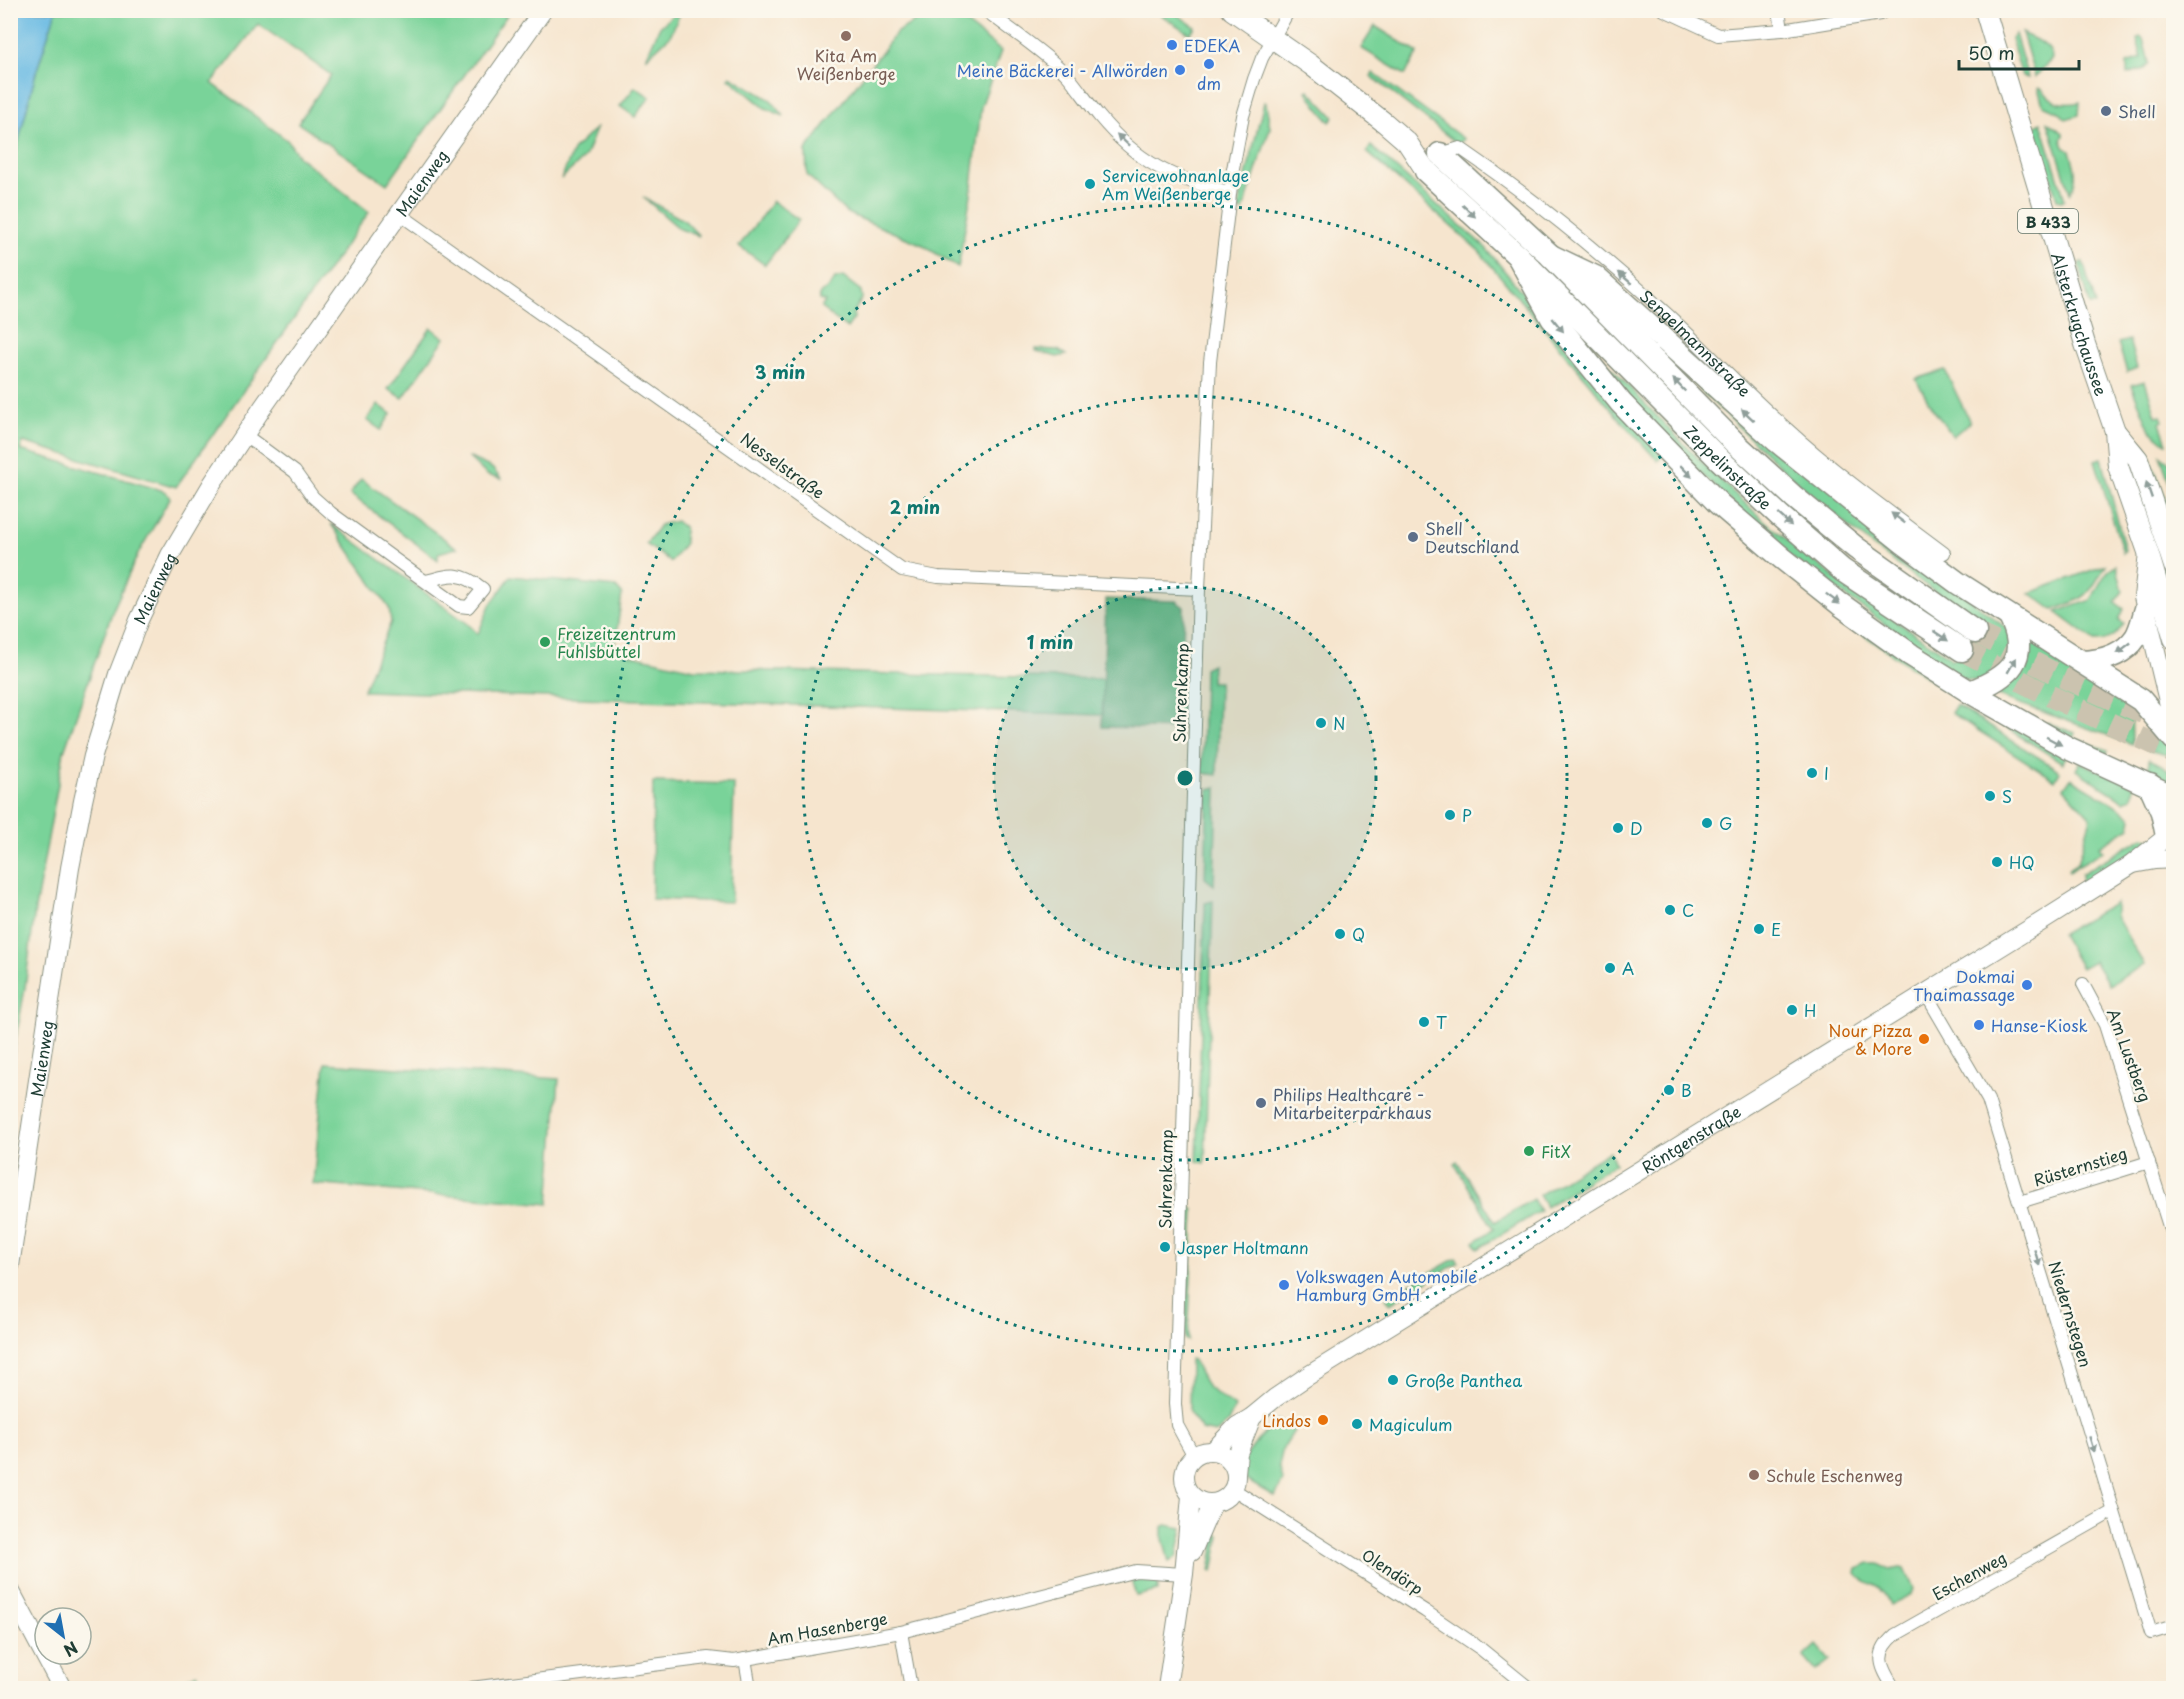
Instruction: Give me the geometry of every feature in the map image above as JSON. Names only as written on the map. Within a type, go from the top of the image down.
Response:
[{"type":"highway","name":"Sengelmannstraße","points":[[1433,163],[1518,256]]},
{"type":"highway","name":"Sengelmannstraße","points":[[1433,163],[1551,256]]},
{"type":"highway","name":"Zeppelinstraße","points":[[1518,256],[1705,445],[1780,516],[1842,570],[1962,650]]},
{"type":"highway","points":[[1518,256],[1552,318],[1622,403],[1719,504],[1782,558],[1840,604],[1911,655],[1970,692],[2068,748],[2174,796]]},
{"type":"highway","name":"Zeppelinstraße","points":[[1551,256],[1735,443],[1794,497],[1856,548],[1975,632]]},
{"type":"highway","points":[[1551,256],[1595,277],[1777,441],[1904,543],[1958,583],[2141,700],[2174,739]]},
{"type":"highway","points":[[1944,553],[1956,574],[1958,583]]},
{"type":"highway","points":[[2082,662],[2098,662],[2131,644],[2138,635],[2146,609]]},
{"type":"highway","points":[[1970,692],[1992,684],[2006,674],[2016,659],[2020,644],[2010,617]]},
{"type":"highway","points":[[2150,786],[2170,833]]},
{"type":"main road","name":"Sengelmannstraße","points":[[1232,10],[1328,78],[1433,163]]},
{"type":"main road","name":"Alsterkrugchaussee","points":[[1986,10],[2085,344],[2115,431],[2118,466],[2148,552],[2174,639]]},
{"type":"main road","name":"Alsterkrugchaussee","points":[[2115,431],[2138,459],[2174,566]]},
{"type":"street","name":"Maienweg","points":[[10,1266],[70,868],[93,756],[118,674],[139,620],[170,555],[197,507],[543,10]]},
{"type":"street","points":[[986,10],[1067,75],[1100,117],[1139,156],[1175,177],[1200,186],[1230,192]]},
{"type":"street","name":"Suhrenkamp","points":[[1194,1456],[1177,1425],[1175,1404],[1199,589],[1210,362],[1235,152],[1250,91],[1262,58],[1289,10]]},
{"type":"street","points":[[1664,10],[1718,35],[1782,30],[1880,14],[1886,10]]},
{"type":"street","points":[[1779,10],[1782,30]]},
{"type":"street","points":[[1835,22],[1852,10]]},
{"type":"street","name":"Sengelmannstraße","points":[[1433,163],[1460,148],[1486,165],[1576,236],[1669,316],[1788,430],[1847,479],[1944,553]]},
{"type":"street","name":"Nesselstraße","points":[[401,215],[902,570],[938,577],[1199,589]]},
{"type":"street","points":[[245,435],[295,472],[313,497],[331,513],[426,581]]},
{"type":"street","name":"Alsterkrugchaussee","points":[[2148,552],[2143,597],[2174,726]]},
{"type":"street","name":"Röntgenstraße","points":[[1213,1451],[1237,1426],[1306,1377],[2131,865],[2170,833]]},
{"type":"street","name":"Röntgenstraße","points":[[2131,865],[2156,860],[2174,860]]},
{"type":"street","name":"Am Lustberg","points":[[2083,984],[2105,1025],[2174,1242]]},
{"type":"street","name":"Niedernstegen","points":[[1926,994],[1988,1100],[2112,1512],[2151,1633],[2174,1626]]},
{"type":"street","name":"Rüsternstieg","points":[[2020,1202],[2149,1162]]},
{"type":"street","points":[[1234,1481],[1228,1458],[1213,1451],[1205,1451],[1194,1456],[1185,1468],[1183,1478],[1185,1488],[1199,1501],[1213,1503],[1227,1497],[1234,1481],[1238,1453],[1252,1417]]},
{"type":"street","name":"Olendörp","points":[[1234,1481],[1481,1649],[1529,1689]]},
{"type":"street","points":[[1167,1689],[1184,1574],[1191,1496]]},
{"type":"street","points":[[1184,1574],[1213,1503]]},
{"type":"street","name":"Eschenweg","points":[[1894,1689],[1882,1668],[1881,1654],[1895,1635],[2112,1512]]},
{"type":"street","name":"Am Hasenberge","points":[[471,1689],[566,1683],[708,1659],[734,1661],[901,1632],[1136,1571],[1184,1574]]},
{"type":"street","points":[[10,1590],[62,1689]]},
{"type":"street","points":[[901,1632],[911,1689]]},
{"type":"street","points":[[745,1659],[750,1689]]},
{"type":"green space","points":[[934,10],[950,11],[1001,51],[981,107],[971,195],[958,268],[923,245],[847,213],[807,175],[806,150],[897,32]]},
{"type":"green space","points":[[56,11],[510,11],[387,184],[298,123],[331,75],[258,24],[212,83],[288,141],[299,157],[369,212],[176,487],[23,442],[20,450],[161,490],[166,492],[170,498],[138,554],[113,610],[64,751],[35,909],[25,988],[11,1066],[11,171],[35,76]]},
{"type":"green space","points":[[677,11],[681,11],[670,36],[646,58],[659,28]]},
{"type":"green space","points":[[1155,11],[1172,11],[1195,27],[1190,34]]},
{"type":"green space","points":[[1375,26],[1418,53],[1405,75],[1361,48]]},
{"type":"green space","points":[[2022,33],[2041,43],[2049,49],[2051,54],[2052,59],[2035,77]]},
{"type":"green space","points":[[2015,34],[2028,78],[2022,76],[2011,39]]},
{"type":"green space","points":[[2140,37],[2143,39],[2149,63],[2144,69],[2127,74],[2127,63],[2142,58],[2137,39]]},
{"type":"green space","points":[[1373,73],[1464,139],[1458,144],[1371,76]]},
{"type":"green space","points":[[730,76],[771,100],[784,116],[765,108],[729,78]]},
{"type":"green space","points":[[635,87],[650,97],[635,117],[620,106]]},
{"type":"green space","points":[[2038,88],[2058,102],[2068,104],[2080,102],[2079,115],[2066,119],[2059,112],[2043,105]]},
{"type":"green space","points":[[1309,90],[1334,117],[1330,122],[1316,105],[1307,91]]},
{"type":"green space","points":[[1264,102],[1270,128],[1243,211],[1238,209]]},
{"type":"green space","points":[[2041,122],[2065,200],[2057,199],[2035,126]]},
{"type":"green space","points":[[2048,122],[2062,132],[2064,147],[2070,151],[2072,157],[2075,177],[2070,193]]},
{"type":"green space","points":[[597,127],[585,157],[561,179],[574,149]]},
{"type":"green space","points":[[1371,146],[1486,248],[1576,359],[1663,456],[1658,461],[1616,415],[1479,251],[1367,152]]},
{"type":"green space","points":[[643,197],[685,221],[699,236],[680,229]]},
{"type":"green space","points":[[773,201],[799,220],[765,265],[739,246]]},
{"type":"green space","points":[[2083,262],[2096,305],[2090,305],[2079,264]]},
{"type":"green space","points":[[843,277],[861,291],[862,299],[847,328],[821,308],[825,302],[820,300],[821,293],[835,279]]},
{"type":"green space","points":[[1572,326],[1666,426],[1739,498],[1832,575],[1949,656],[1951,660],[1968,647],[1975,636],[1979,615],[1976,613],[1975,618],[1932,590],[1851,528],[1775,461],[1665,355],[2011,632],[2010,659],[1980,682],[1963,679],[1789,556],[1659,434]]},
{"type":"green space","points":[[431,328],[445,338],[403,398],[388,389]]},
{"type":"green space","points":[[2129,340],[2137,368],[2127,372],[2118,343]]},
{"type":"green space","points":[[1036,349],[1058,350],[1066,355],[1057,357],[1036,351]]},
{"type":"green space","points":[[1945,370],[1970,422],[1953,436],[1932,408],[1916,379]]},
{"type":"green space","points":[[2145,381],[2156,416],[2161,415],[2163,421],[2160,423],[2167,443],[2150,430],[2131,385]]},
{"type":"green space","points":[[378,404],[391,414],[381,430],[367,420]]},
{"type":"green space","points":[[2137,438],[2145,444],[2173,519],[2170,527]]},
{"type":"green space","points":[[2160,455],[2173,465],[2173,493]]},
{"type":"green space","points":[[468,457],[492,468],[501,479],[487,475]]},
{"type":"green space","points":[[2102,458],[2125,550],[2123,553],[2095,460]]},
{"type":"green space","points":[[2126,460],[2129,461],[2163,554],[2172,592],[2173,608]]},
{"type":"green space","points":[[361,479],[457,548],[438,553],[438,560],[350,494]]},
{"type":"green space","points":[[676,521],[684,528],[685,543],[671,562],[646,544],[660,525]]},
{"type":"green space","points":[[331,524],[468,624],[478,634],[490,605],[511,576],[616,587],[622,594],[614,651],[694,669],[1104,679],[1102,715],[363,691],[391,622],[389,608]]},
{"type":"green space","points":[[2106,565],[2086,595],[2053,610],[2030,593]]},
{"type":"green space","points":[[2116,565],[2123,591],[2115,602],[2124,609],[2119,620],[2124,623],[2112,636],[2095,641],[2056,612],[2091,600],[2105,576]]},
{"type":"green space","points":[[1819,597],[2066,756],[2063,763],[1876,643],[1816,601]]},
{"type":"green space","points":[[1106,599],[1176,601],[1184,607],[1181,729],[1102,727]]},
{"type":"green space","points":[[2026,638],[2131,705],[2132,744],[1998,696],[1999,691],[2013,681],[2022,669]]},
{"type":"green space","points":[[1212,664],[1211,682],[1219,682],[1217,775],[1202,773],[1204,668]]},
{"type":"green space","points":[[1956,705],[2060,771],[2055,780],[1951,713]]},
{"type":"green space","points":[[2147,721],[2168,745],[2170,756],[2148,750]]},
{"type":"green space","points":[[2047,723],[2075,733],[2073,738],[2108,750],[2106,757],[2045,725]]},
{"type":"green space","points":[[2149,759],[2170,772],[2173,789],[2149,776]]},
{"type":"green space","points":[[2080,762],[2134,786],[2132,797],[2124,801],[2076,770]]},
{"type":"green space","points":[[2071,778],[2119,807],[2132,818],[2130,827],[2100,846],[2103,851],[2069,871],[2068,869],[2078,863],[2091,818],[2064,788]]},
{"type":"green space","points":[[653,782],[734,784],[731,902],[652,899]]},
{"type":"green space","points":[[1217,787],[1214,885],[1205,878],[1208,789]]},
{"type":"green space","points":[[2143,837],[2150,839],[2082,885],[2081,874]]},
{"type":"green space","points":[[1213,901],[1205,1163],[1197,1161],[1205,903]]},
{"type":"green space","points":[[2116,903],[2116,916],[2144,965],[2109,985],[2094,961],[2081,968],[2061,934]]},
{"type":"green space","points":[[325,1063],[559,1079],[549,1204],[313,1184]]},
{"type":"green space","points":[[1610,1151],[1615,1164],[1546,1207],[1539,1195]]},
{"type":"green space","points":[[1457,1161],[1495,1222],[1533,1199],[1540,1211],[1478,1249],[1474,1242],[1494,1229],[1454,1163]]},
{"type":"green space","points":[[1189,1205],[1194,1210],[1188,1341],[1185,1339]]},
{"type":"green space","points":[[1456,1258],[1459,1262],[1390,1304],[1386,1298]]},
{"type":"green space","points":[[1190,1359],[1193,1360],[1208,1388],[1235,1407],[1228,1422],[1216,1433],[1202,1430],[1189,1412]]},
{"type":"green space","points":[[1278,1420],[1294,1431],[1283,1448],[1279,1466],[1283,1480],[1275,1497],[1246,1480],[1243,1460],[1257,1441]]},
{"type":"green space","points":[[1166,1525],[1183,1528],[1177,1556],[1169,1562],[1163,1539],[1163,1527]]},
{"type":"green space","points":[[1216,1534],[1220,1535],[1213,1572],[1210,1571]]},
{"type":"green space","points":[[1870,1564],[1879,1564],[1890,1570],[1905,1569],[1914,1589],[1912,1594],[1890,1605],[1879,1589],[1856,1574],[1857,1569]]},
{"type":"green space","points":[[1144,1576],[1158,1580],[1158,1591],[1136,1596],[1131,1580]]},
{"type":"green space","points":[[1817,1645],[1830,1660],[1816,1671],[1804,1657]]},
{"type":"green space","points":[[197,1673],[206,1688],[168,1688]]},
{"type":"water","points":[[11,10],[56,11],[35,76],[11,171]]},
{"type":"tunnel","points":[[1975,632],[2054,673],[2161,721]]},
{"type":"tunnel","points":[[1962,650],[2044,693],[2174,753]]},
{"type":"place","name":"Kita Am Weißenberge","points":[[846,36]]},
{"type":"place","name":"EDEKA","points":[[1172,45]]},
{"type":"place","name":"dm","points":[[1209,64]]},
{"type":"place","name":"Meine Bäckerei - Allwörden","points":[[1180,70]]},
{"type":"place","name":"Shell","points":[[2106,111]]},
{"type":"place","name":"Servicewohnanlage Am Weißenberge","points":[[1090,184]]},
{"type":"place","name":"Shell Deutschland","points":[[1413,537]]},
{"type":"place","name":"Freizeitzentrum Fuhlsbüttel","points":[[545,642]]},
{"type":"place","name":"N","points":[[1321,723]]},
{"type":"place","name":"I","points":[[1812,773]]},
{"type":"place","name":"S","points":[[1990,796]]},
{"type":"place","name":"P","points":[[1450,815]]},
{"type":"place","name":"G","points":[[1707,823]]},
{"type":"place","name":"D","points":[[1618,828]]},
{"type":"place","name":"HQ","points":[[1997,862]]},
{"type":"place","name":"C","points":[[1670,910]]},
{"type":"place","name":"E","points":[[1759,929]]},
{"type":"place","name":"Q","points":[[1340,934]]},
{"type":"place","name":"A","points":[[1610,968]]},
{"type":"place","name":"Dokmai Thaimassage","points":[[2027,985]]},
{"type":"place","name":"H","points":[[1792,1010]]},
{"type":"place","name":"T","points":[[1424,1022]]},
{"type":"place","name":"Hanse-Kiosk","points":[[1979,1025]]},
{"type":"place","name":"Nour Pizza & More","points":[[1924,1039]]},
{"type":"place","name":"B","points":[[1669,1090]]},
{"type":"place","name":"Philips Healthcare - Mitarbeiterparkhaus","points":[[1261,1103]]},
{"type":"place","name":"FitX","points":[[1529,1151]]},
{"type":"place","name":"Jasper Holtmann","points":[[1165,1247]]},
{"type":"place","name":"Volkswagen Automobile Hamburg GmbH","points":[[1284,1285]]},
{"type":"place","name":"Große Panthea","points":[[1393,1380]]},
{"type":"place","name":"Lindos","points":[[1323,1420]]},
{"type":"place","name":"Magiculum","points":[[1357,1424]]},
{"type":"place","name":"Schule Eschenweg","points":[[1754,1475]]}]
